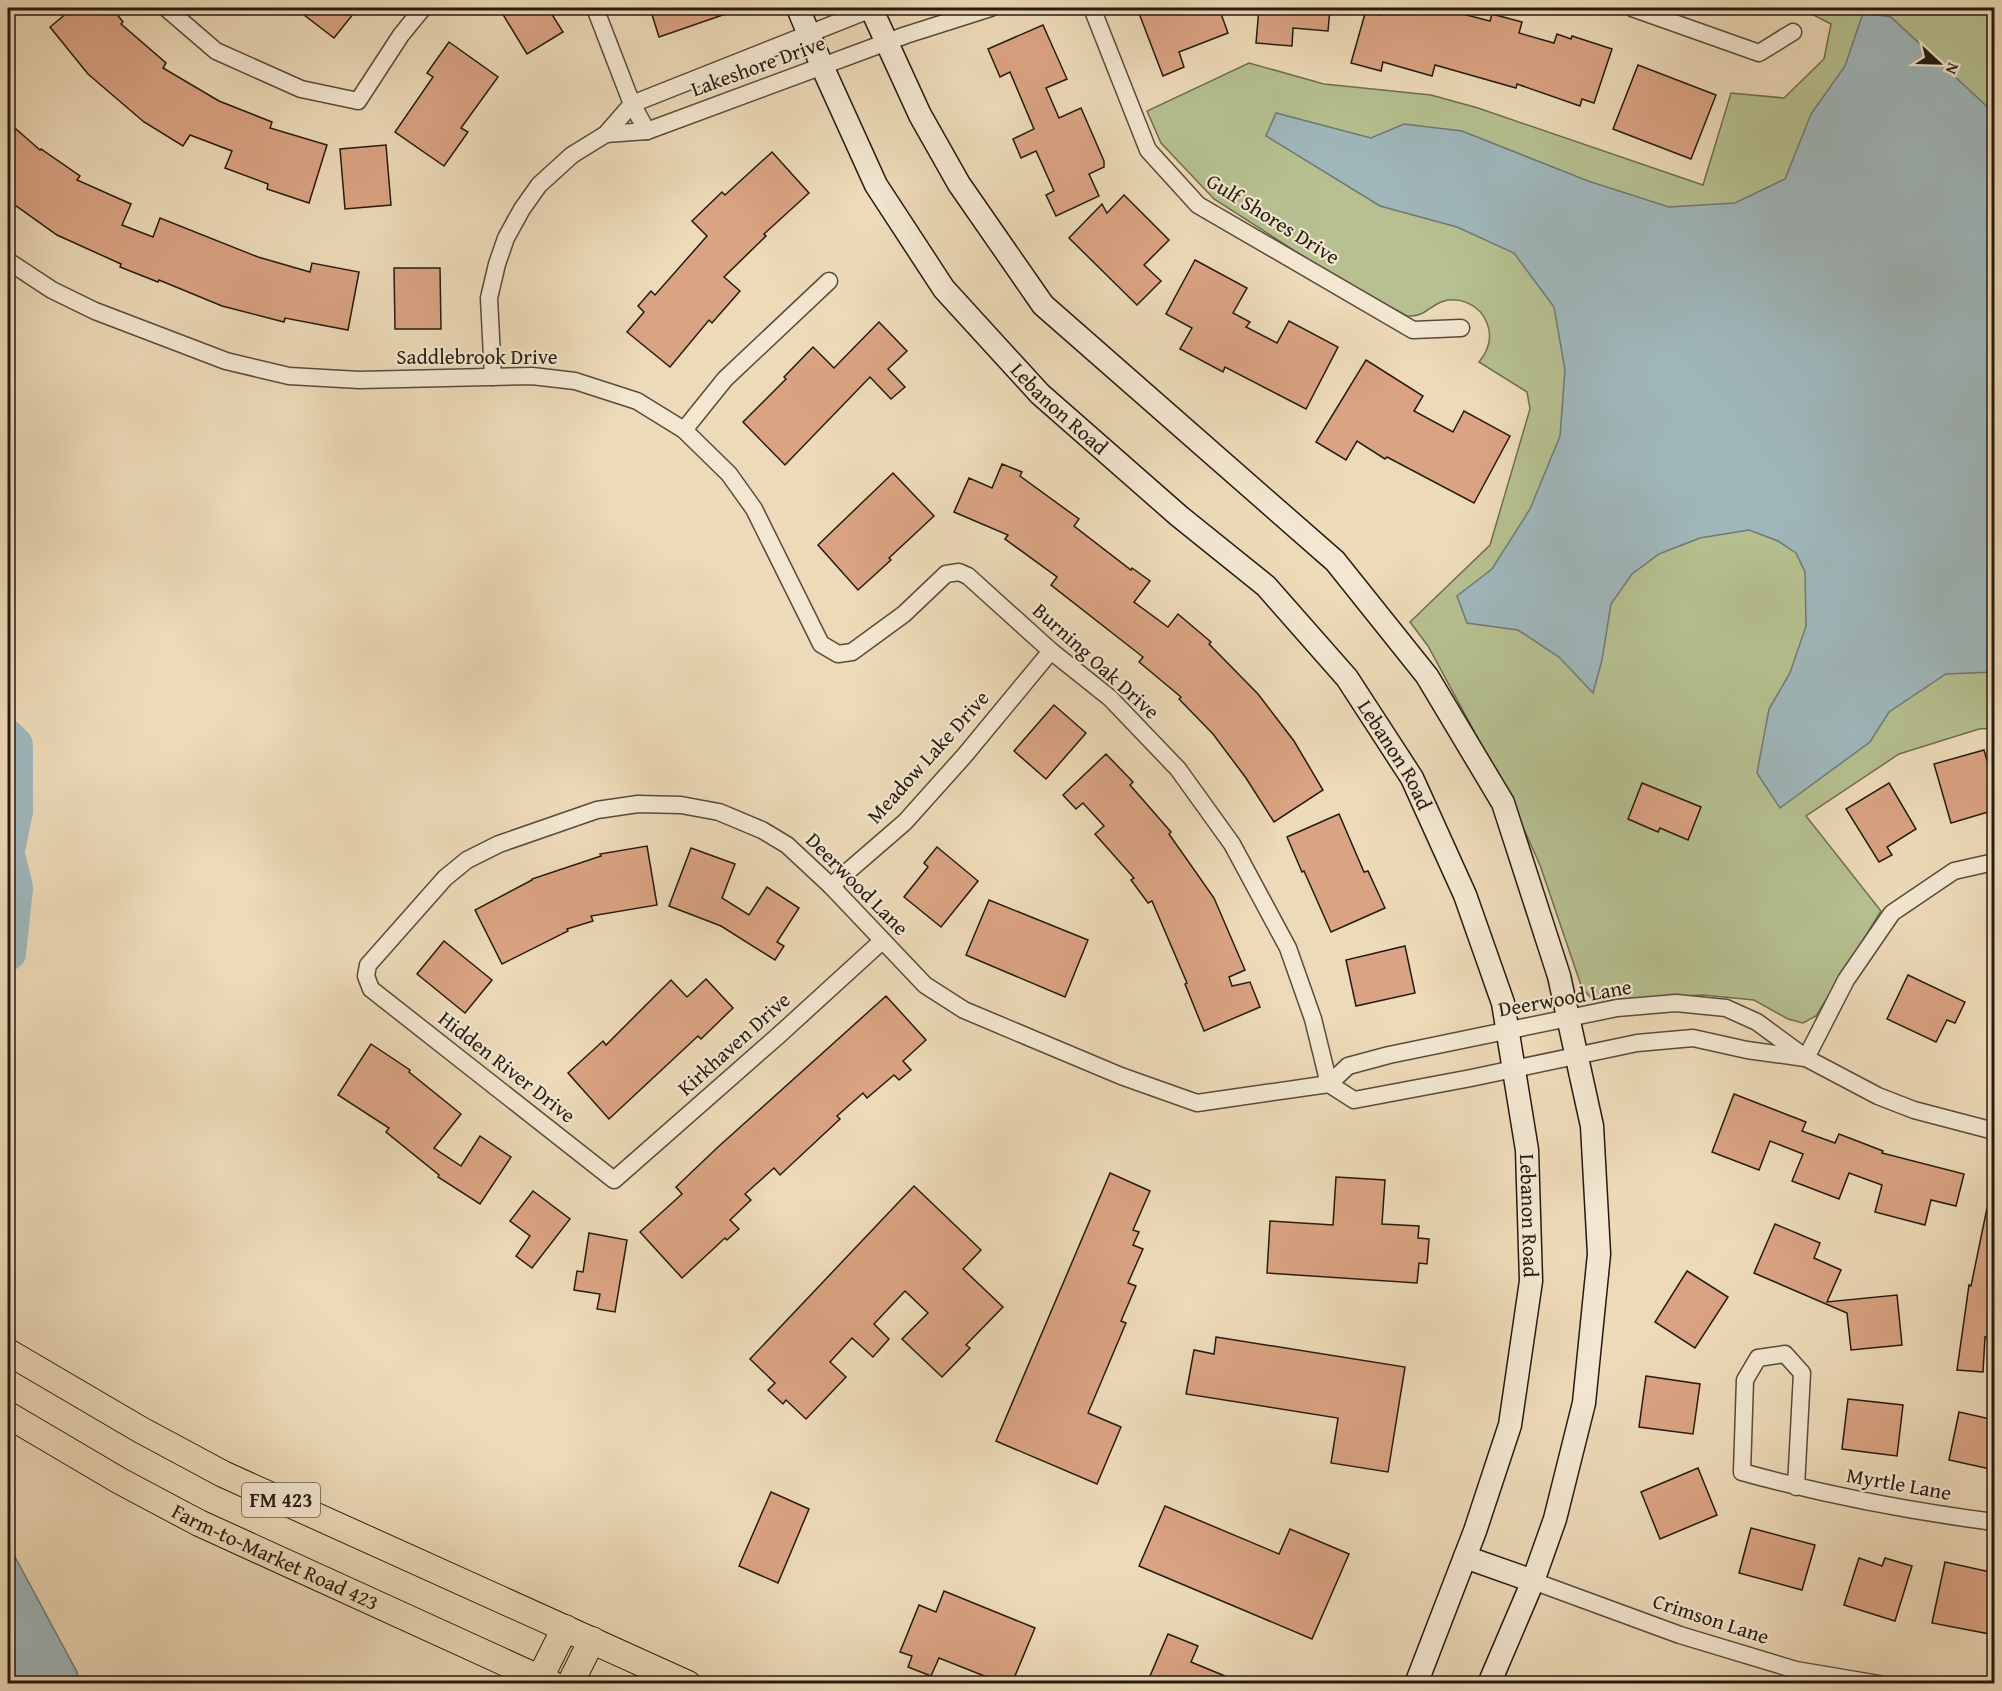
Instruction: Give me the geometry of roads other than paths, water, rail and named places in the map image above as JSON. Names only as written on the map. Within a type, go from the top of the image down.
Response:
[{"type":"main road","name":"Lebanon Road","points":[[798,8],[876,185],[944,289],[1040,394],[1179,516],[1266,586],[1347,678],[1412,778],[1461,884],[1503,1003],[1508,1031],[1527,1150],[1531,1281],[1510,1425],[1475,1531],[1416,1683]]},
{"type":"main road","points":[[872,8],[920,115],[959,184],[1043,305],[1335,561],[1427,676],[1503,803],[1559,976],[1592,1126],[1599,1254],[1584,1403],[1555,1520],[1533,1581],[1490,1683]]},
{"type":"main road","name":"FM 423","points":[[8,1352],[141,1431],[224,1474],[688,1683]]},
{"type":"main road","name":"Farm-to-Market Road 423","points":[[8,1415],[120,1481],[199,1523],[546,1681]]},
{"type":"main road","points":[[1465,1557],[1533,1581]]},
{"type":"main road","points":[[546,1681],[565,1628]]},
{"type":"main road","points":[[570,1683],[592,1640]]},
{"type":"street","points":[[166,8],[216,51],[301,89],[358,101],[401,35],[423,8]]},
{"type":"street","points":[[595,8],[632,104],[647,131]]},
{"type":"street","name":"Lakeshore Drive","points":[[493,377],[489,298],[497,264],[506,238],[539,185],[572,155],[606,134],[632,104],[872,8]]},
{"type":"street","name":"Lakeshore Drive","points":[[606,134],[647,131],[886,42],[991,8]]},
{"type":"street","name":"Gulf Shores Drive","points":[[1092,8],[1148,150],[1198,205],[1413,330],[1461,328]]},
{"type":"street","points":[[1632,8],[1760,53],[1793,32]]},
{"type":"street","name":"Saddlebrook Drive","points":[[8,261],[52,290],[95,311],[226,361],[289,376],[359,380],[532,376],[575,381],[637,401],[684,430],[729,474],[754,509],[821,644],[838,654],[852,652],[904,614],[946,574],[959,572]]},
{"type":"street","points":[[684,430],[725,379],[829,281]]},
{"type":"street","name":"Burning Oak Drive","points":[[959,572],[968,576],[1051,651],[1110,698],[1178,769],[1232,844],[1288,948],[1313,1019],[1329,1084]]},
{"type":"street","name":"Meadow Lake Drive","points":[[831,886],[905,822],[1051,651]]},
{"type":"street","name":"Deerwood Lane","points":[[371,989],[366,976],[368,965],[445,878],[467,860],[499,844],[597,810],[638,804],[681,805],[719,812],[762,830],[787,845],[831,886],[925,985],[964,1010],[1120,1076],[1197,1103],[1329,1084],[1348,1066],[1617,1008],[1676,1003],[1726,1008],[1757,1022],[1806,1058],[1842,1079],[1905,1106],[1995,1131]]},
{"type":"street","points":[[1806,1058],[1846,980],[1892,913],[1954,871],[1995,862]]},
{"type":"street","name":"Kirkhaven Drive","points":[[614,1180],[882,941]]},
{"type":"street","name":"Hidden River Drive","points":[[371,989],[614,1180]]},
{"type":"street","name":"Deerwood Lane","points":[[1329,1084],[1354,1100],[1637,1043],[1693,1038],[1747,1050],[1806,1058]]},
{"type":"street","name":"Myrtle Lane","points":[[1796,1487],[1802,1373],[1785,1354],[1758,1358],[1745,1380],[1742,1472],[1796,1487],[1923,1513],[1995,1522]]},
{"type":"street","name":"Crimson Lane","points":[[1533,1581],[1680,1635],[1796,1670],[1879,1683]]},
{"type":"water","points":[[1863,13],[1891,17],[1994,113],[1994,672],[1946,674],[1889,712],[1870,742],[1780,808],[1757,773],[1769,709],[1790,673],[1806,626],[1805,572],[1796,553],[1778,541],[1749,530],[1700,538],[1659,554],[1632,574],[1611,604],[1602,660],[1593,693],[1559,657],[1518,630],[1467,623],[1457,596],[1492,569],[1530,509],[1560,436],[1565,370],[1554,307],[1514,253],[1457,227],[1380,206],[1266,136],[1276,113],[1371,138],[1404,124],[1462,131],[1588,181],[1669,207],[1735,203],[1785,179],[1811,114],[1845,66]]},
{"type":"water","points":[[8,1544],[77,1672],[78,1683],[8,1683]]},
{"type":"waterway","points":[[8,738],[15,745],[15,811],[8,845]]},
{"type":"waterway","points":[[8,859],[15,888],[8,953]]}]
